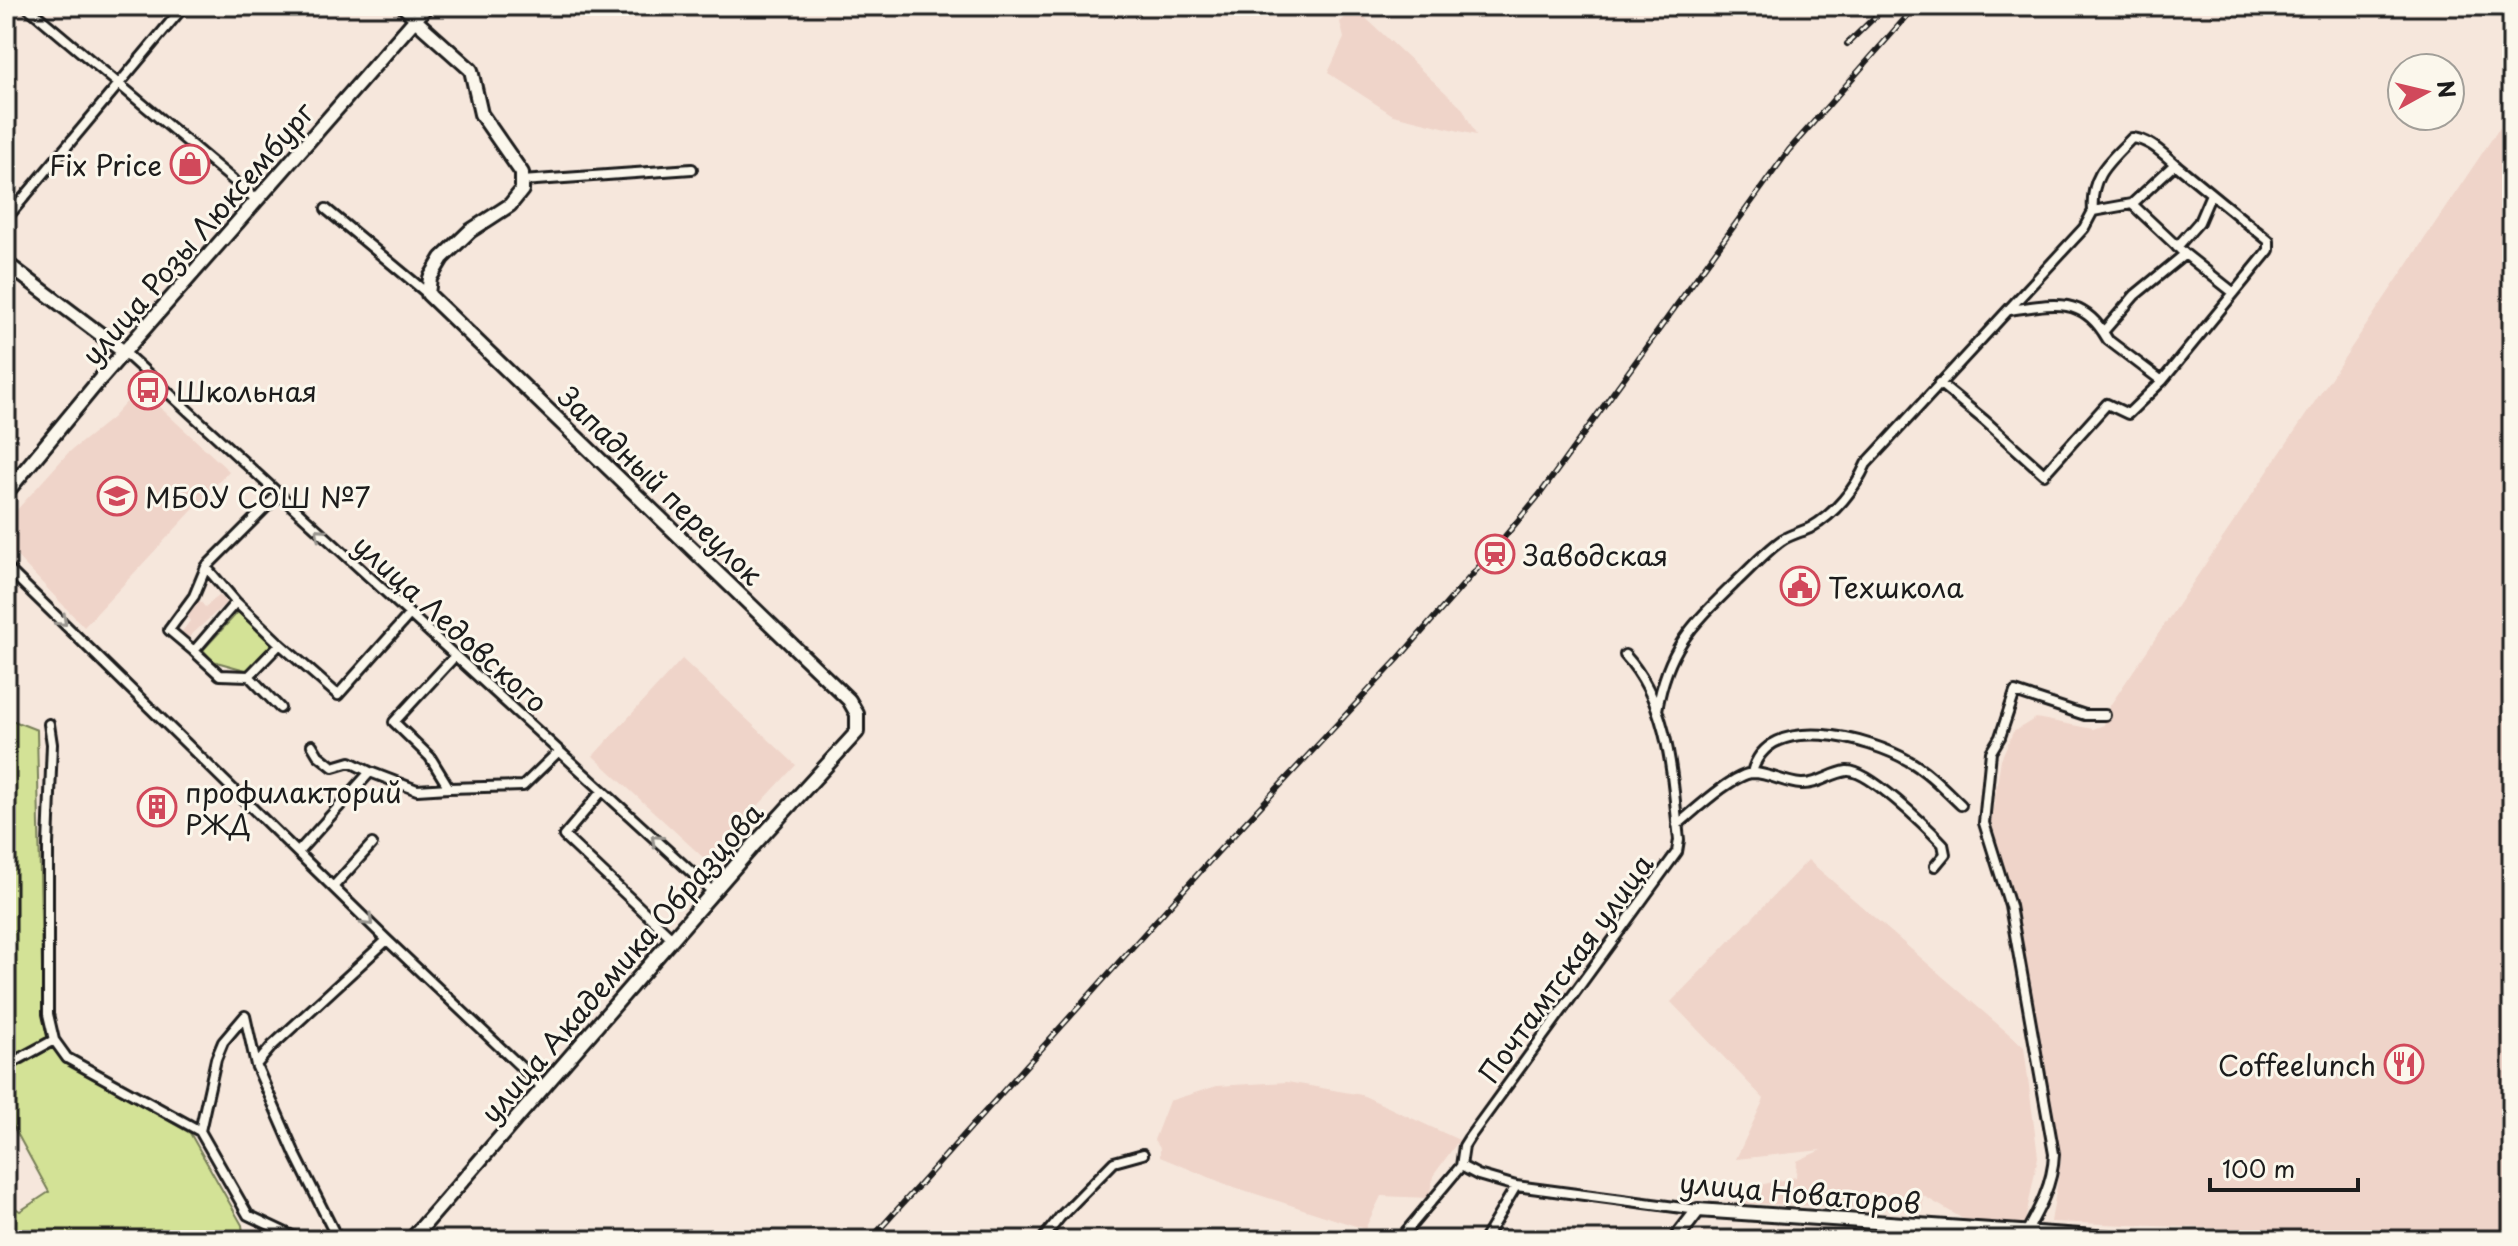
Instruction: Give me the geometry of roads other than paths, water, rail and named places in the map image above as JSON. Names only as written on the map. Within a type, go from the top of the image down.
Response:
[{"type":"street","points":[[26,6],[258,201]]},
{"type":"street","points":[[6,219],[184,6]]},
{"type":"street","points":[[400,6],[471,70],[481,114],[522,173],[522,190],[510,205],[470,231],[442,258],[430,278],[428,294]]},
{"type":"street","name":"улица Розы Люксембург","points":[[6,493],[124,352],[427,6]]},
{"type":"street","points":[[1657,710],[1663,679],[1686,632],[1768,551],[1785,538],[1821,521],[1847,496],[1858,483],[1866,464],[1939,383],[2084,228],[2093,211],[2094,183],[2132,138],[2148,141],[2269,241],[2269,250],[2162,381],[2128,414],[2107,404],[2044,474],[1939,383]]},
{"type":"street","points":[[2093,211],[2132,204],[2175,164]]},
{"type":"street","points":[[522,181],[692,169]]},
{"type":"street","points":[[2177,247],[2199,222],[2211,194]]},
{"type":"street","points":[[2132,204],[2185,254],[2234,293]]},
{"type":"street","points":[[326,209],[428,294]]},
{"type":"street","points":[[2103,332],[2135,295],[2185,254]]},
{"type":"street","points":[[6,263],[124,352]]},
{"type":"street","name":"Западный переулок","points":[[428,294],[849,700],[857,714]]},
{"type":"street","points":[[2009,310],[2051,305],[2075,307],[2092,317],[2108,340],[2162,381]]},
{"type":"street","name":"улица Ледовского","points":[[124,352],[714,893]]},
{"type":"street","points":[[278,495],[206,567],[194,596],[169,630],[220,675],[249,676],[280,708]]},
{"type":"street","points":[[6,567],[387,940],[542,1087]]},
{"type":"street","points":[[206,567],[236,602],[338,695],[409,615]]},
{"type":"street","points":[[194,651],[236,602]]},
{"type":"street","points":[[249,676],[280,644]]},
{"type":"street","name":"Почтамтская улица","points":[[1399,1240],[1461,1166],[1464,1146],[1677,852],[1668,750],[1652,693],[1640,671],[1625,655]]},
{"type":"street","points":[[449,788],[430,757],[394,722],[455,656]]},
{"type":"street","points":[[2023,1237],[2046,1195],[2054,1167],[2054,1154],[2010,906],[1984,823],[1991,752],[2000,737],[2015,692],[2085,715],[2105,715]]},
{"type":"street","name":"улица Академика Образцова","points":[[411,1240],[542,1087],[857,732],[857,714]]},
{"type":"street","points":[[49,724],[52,744],[48,845],[48,1014],[54,1040],[67,1058],[200,1131],[248,1215],[301,1240]]},
{"type":"street","points":[[1752,773],[1758,757],[1773,743],[1811,734],[1837,736],[1912,762],[1961,805]]},
{"type":"street","points":[[312,745],[318,755],[333,767],[350,762],[408,788],[523,786],[559,751]]},
{"type":"street","points":[[1677,825],[1742,775],[1752,773],[1800,784],[1819,782],[1845,771],[1864,774],[1943,844],[1945,854],[1935,866]]},
{"type":"street","points":[[299,851],[370,772]]},
{"type":"street","points":[[602,791],[564,836],[673,939]]},
{"type":"street","points":[[333,887],[372,844]]},
{"type":"street","points":[[256,1065],[272,1046],[387,940]]},
{"type":"street","points":[[200,1131],[208,1107],[216,1059],[223,1042],[245,1016],[256,1065],[295,1154],[338,1240]]},
{"type":"street","points":[[6,1066],[54,1040]]},
{"type":"street","points":[[1042,1240],[1114,1162],[1143,1154]]},
{"type":"street","name":"улица Новаторов","points":[[1461,1166],[1478,1175],[1516,1186],[1698,1210],[2023,1237],[2140,1240]]},
{"type":"street","points":[[1484,1240],[1516,1186]]},
{"type":"street","points":[[1675,1240],[1698,1210]]},
{"type":"railway","points":[[1847,44],[1886,6]]},
{"type":"railway","points":[[870,1240],[1492,552],[1540,494],[1789,150],[1916,6]]},
{"type":"place","name":"Fix Price","points":[[190,164]]},
{"type":"place","name":"Школьная","points":[[148,390]]},
{"type":"place","name":"МБОУ СОШ №7","points":[[117,496]]},
{"type":"place","name":"Заводская","points":[[1495,554]]},
{"type":"place","name":"Техшкола","points":[[1800,586]]},
{"type":"place","name":"профилакторий РЖД","points":[[157,807]]},
{"type":"place","name":"Coffeelunch","points":[[2404,1064]]}]
